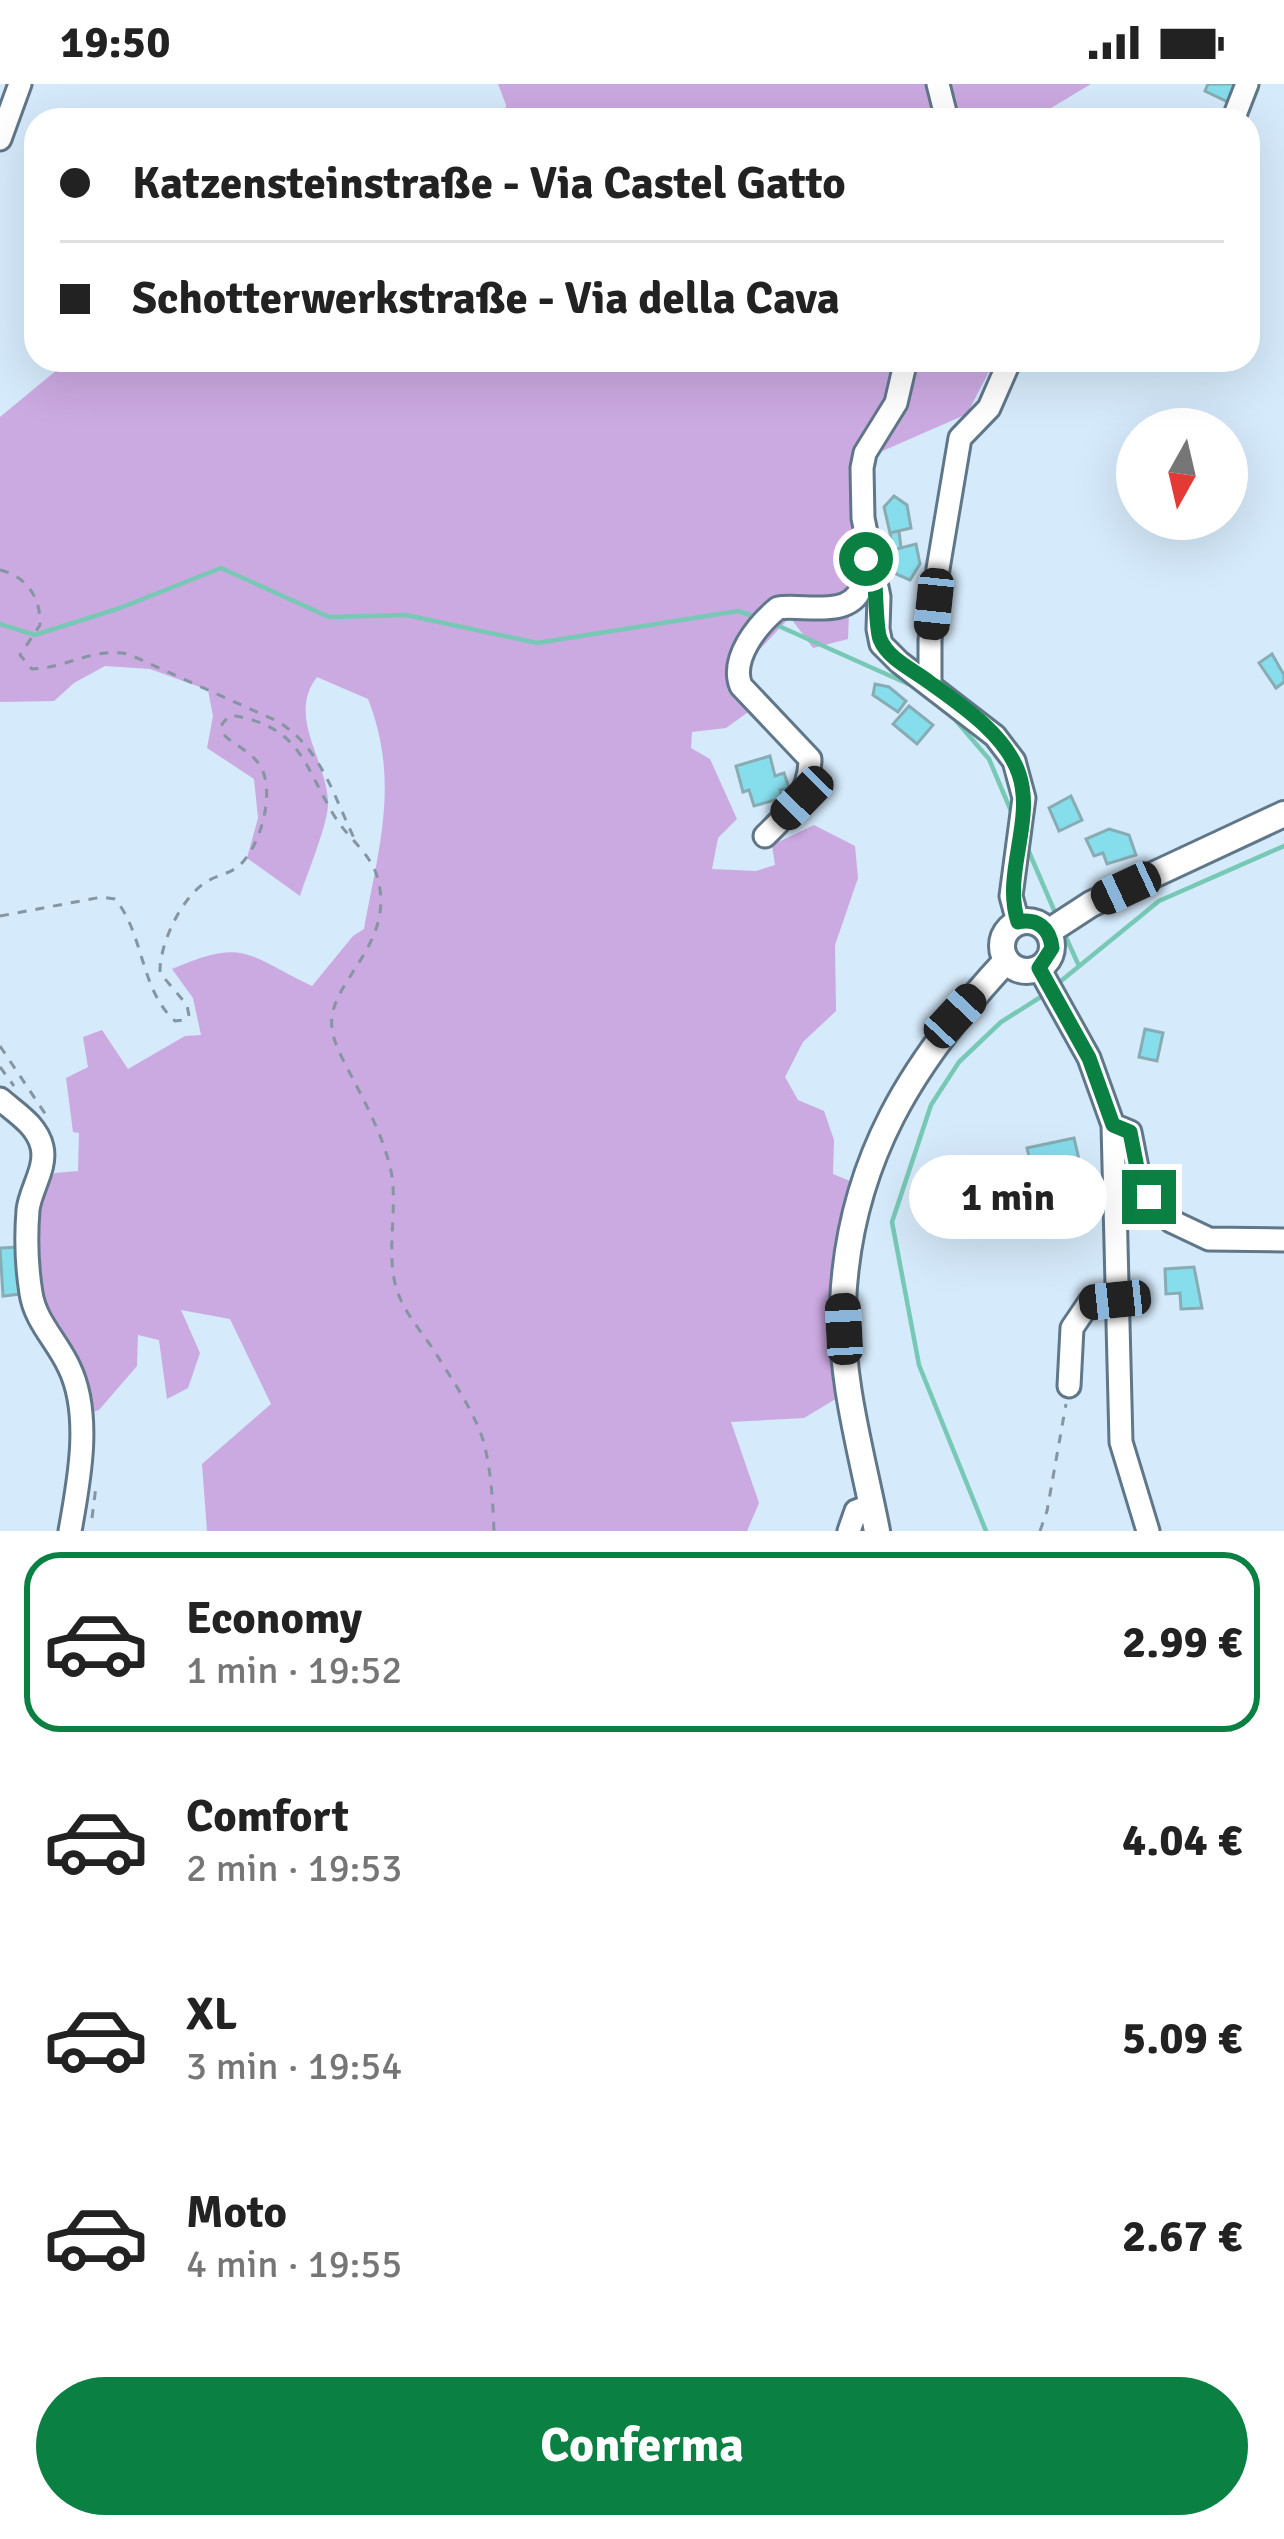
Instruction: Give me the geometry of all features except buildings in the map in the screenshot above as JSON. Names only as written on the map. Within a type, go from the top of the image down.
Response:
[{"type":"main road","points":[[1006,961],[1002,938],[1018,922],[1057,925],[1284,814]]},
{"type":"main road","points":[[1006,961],[1047,984],[1057,925]]},
{"type":"main road","points":[[874,1518],[849,1376],[843,1303],[862,1195],[898,1101],[928,1052],[1006,961]]},
{"type":"street","points":[[0,139],[20,84]]},
{"type":"street","points":[[903,372],[896,403],[865,453],[862,468],[863,518],[873,555],[881,644],[995,736],[1014,761],[1024,798],[1011,896],[1018,922]]},
{"type":"street","points":[[930,682],[938,569],[959,438],[989,408],[1005,372]]},
{"type":"street","points":[[765,836],[802,798],[810,760],[741,686],[738,660],[778,608],[793,605],[821,610],[855,598],[866,559],[873,555]]},
{"type":"street","points":[[1047,984],[1089,1058],[1113,1125],[1121,1442],[1148,1531]]},
{"type":"street","points":[[0,1099],[32,1125],[42,1148],[28,1208],[31,1292],[36,1314],[69,1366],[80,1410],[80,1456],[70,1531]]},
{"type":"street","points":[[1113,1125],[1130,1132],[1140,1183],[1171,1221],[1209,1239],[1284,1240]]},
{"type":"street","points":[[1069,1386],[1072,1328],[1089,1303],[1115,1300]]},
{"type":"street","points":[[849,1531],[856,1511],[874,1518]]},
{"type":"path","points":[[0,570],[16,574],[36,598],[40,625],[20,655],[32,669],[109,650],[128,654],[277,721],[298,734],[313,753],[360,849]]},
{"type":"path","points":[[0,916],[102,897],[115,899],[163,1009],[175,1021],[185,1021],[187,1004],[160,974],[163,951],[194,893],[233,871],[249,854],[266,804],[262,769],[254,757],[225,736],[222,724],[230,715],[258,720],[298,748],[333,814],[376,872],[377,920],[368,952],[332,1008],[332,1027],[390,1168],[399,1297],[459,1390],[484,1442],[494,1531]]},
{"type":"path","points":[[1040,1531],[1069,1386]]},
{"type":"shaded area","points":[[498,84],[1091,84],[1051,108],[506,105]]},
{"type":"shaded area","points":[[54,372],[989,372],[967,414],[855,463],[848,639],[813,648],[790,617],[761,648],[727,656],[751,710],[726,728],[692,732],[691,748],[710,759],[737,819],[718,838],[712,869],[756,871],[775,865],[772,845],[814,825],[855,846],[858,878],[835,945],[836,1011],[803,1042],[785,1077],[798,1100],[824,1111],[834,1140],[833,1174],[850,1181],[829,1302],[839,1397],[804,1418],[731,1422],[759,1503],[747,1531],[207,1531],[202,1464],[271,1404],[230,1319],[181,1310],[200,1353],[188,1388],[167,1399],[159,1340],[138,1335],[137,1366],[99,1410],[74,1417],[60,1368],[37,1328],[41,1188],[55,1173],[78,1171],[79,1133],[73,1132],[66,1078],[88,1067],[83,1037],[102,1030],[128,1069],[185,1036],[201,1035],[193,998],[172,969],[216,954],[245,954],[312,986],[364,929],[384,814],[383,758],[368,699],[317,677],[309,692],[307,723],[328,804],[300,896],[247,858],[258,818],[254,779],[207,748],[213,716],[208,690],[150,669],[105,666],[54,701],[0,702],[0,417]]},
{"type":"waterway","points":[[0,624],[35,635],[221,568],[329,617],[406,615],[537,643],[738,611],[756,617]]},
{"type":"waterway","points":[[772,623],[915,687]]},
{"type":"waterway","points":[[952,716],[989,759],[1014,818]]},
{"type":"waterway","points":[[1026,845],[1057,917]]},
{"type":"waterway","points":[[1056,985],[1159,901],[1284,846]]},
{"type":"waterway","points":[[1064,933],[1079,966]]},
{"type":"waterway","points":[[986,1531],[919,1365],[892,1222],[931,1105],[959,1062],[1001,1022],[1047,993]]},
{"type":"route","points":[[866,559],[873,555],[881,644],[995,736],[1014,761],[1024,798],[1011,896],[1018,922],[1035,922],[1052,939],[1050,956],[1039,968],[1089,1058],[1113,1125],[1130,1132],[1140,1183],[1149,1197]]}]
